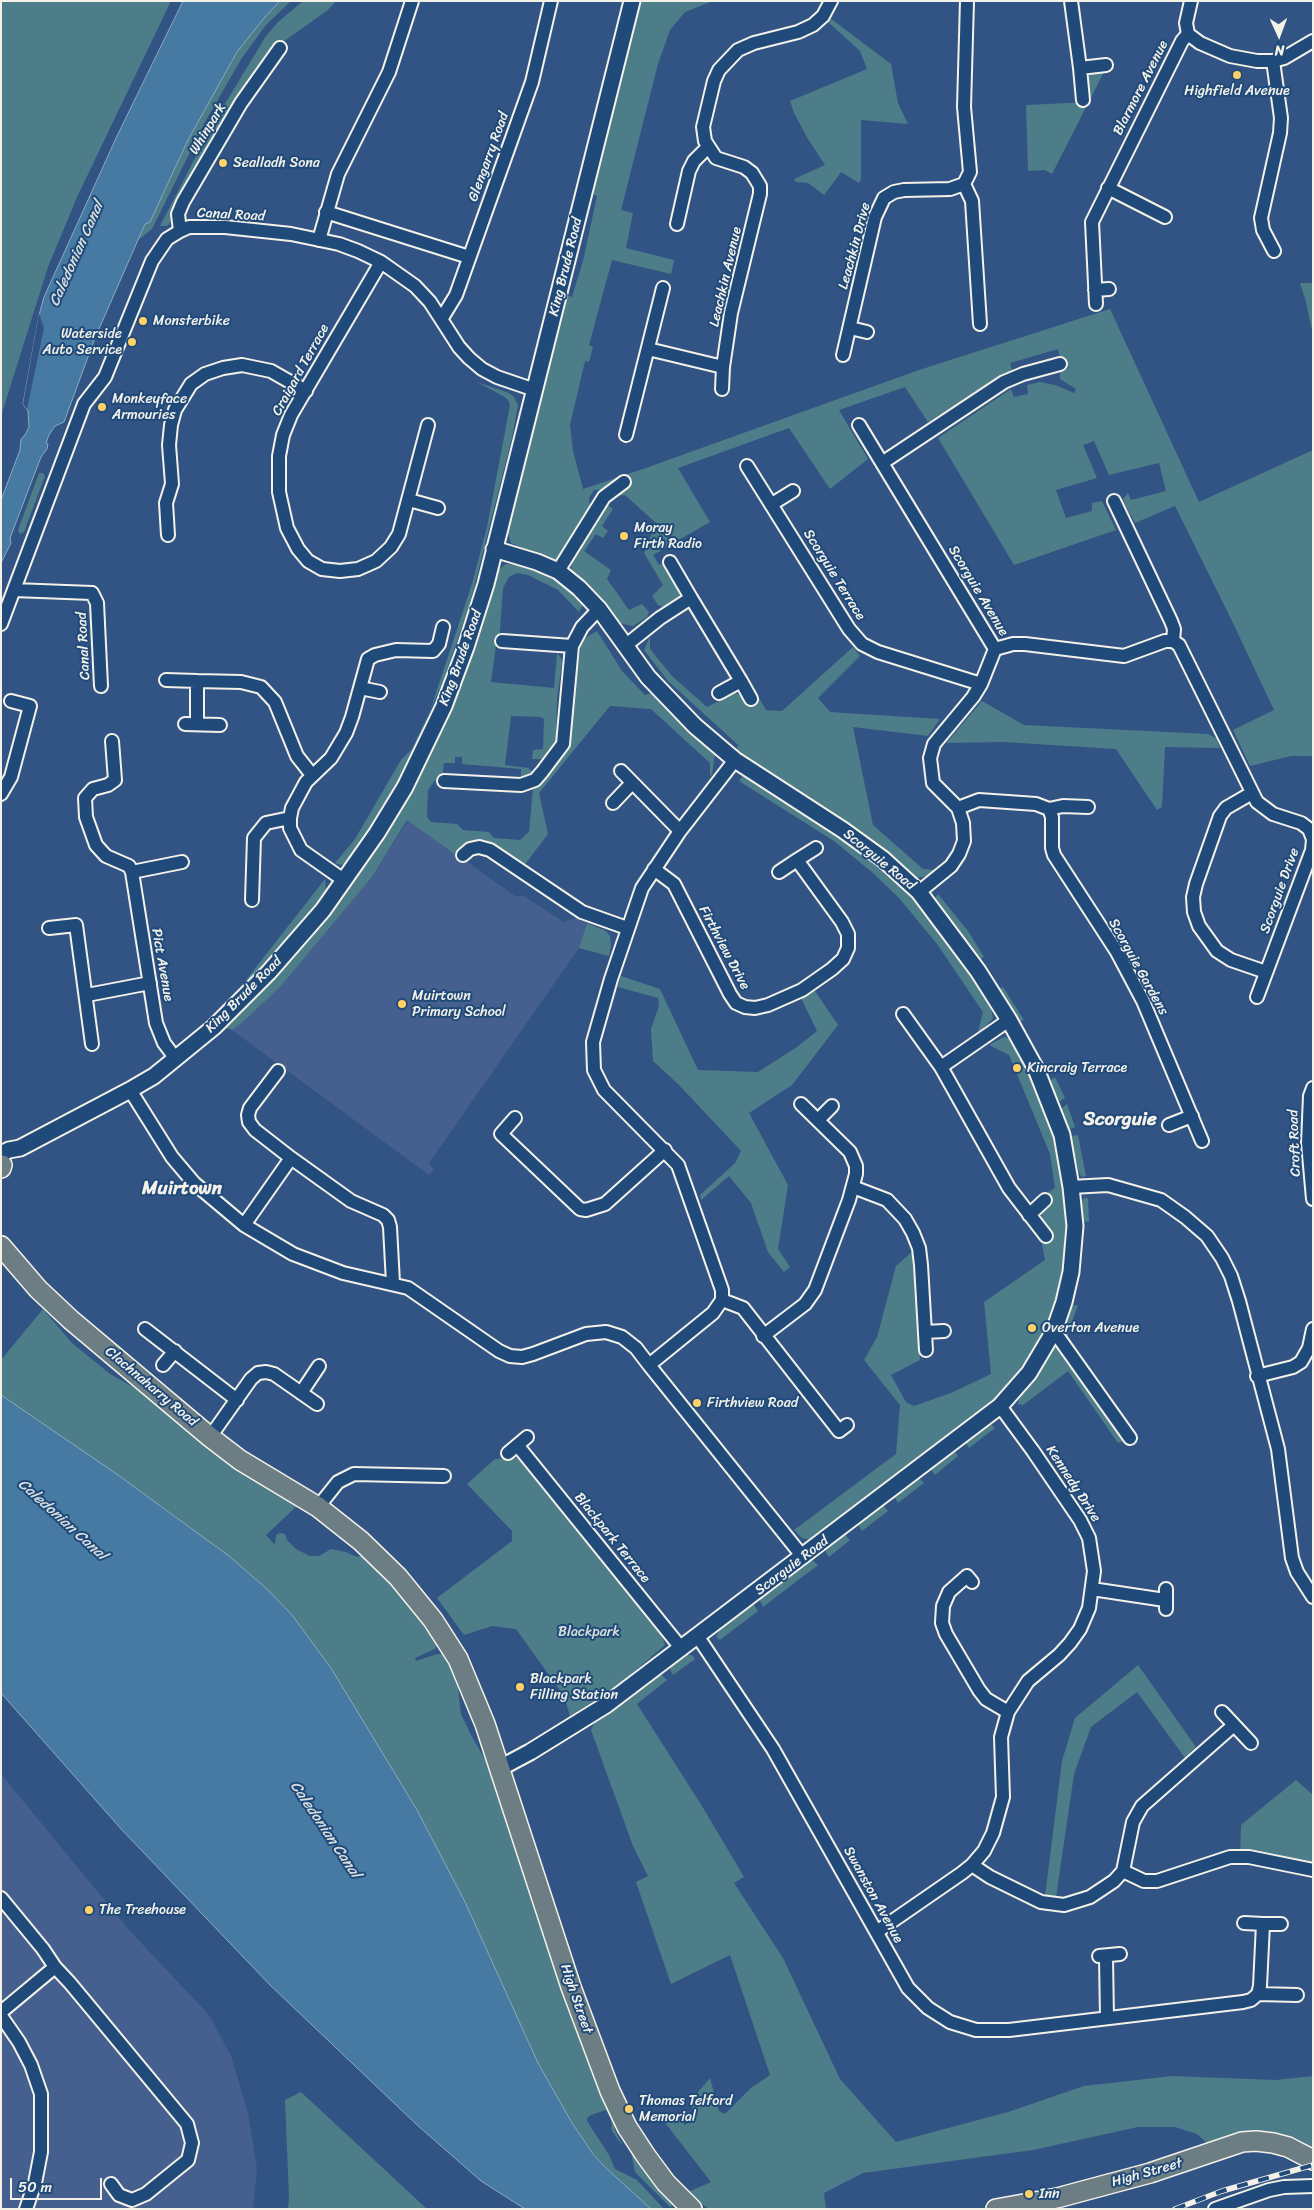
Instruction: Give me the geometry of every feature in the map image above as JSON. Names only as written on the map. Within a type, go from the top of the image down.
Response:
[{"type":"main road","name":"Clachnaharry Road","points":[[1,1246],[32,1282],[71,1320],[210,1437],[240,1460],[318,1507],[380,1559],[422,1605],[458,1659],[474,1696],[500,1768]]},
{"type":"main road","name":"High Street","points":[[500,1768],[574,1996],[610,2091],[627,2127],[646,2156],[666,2183],[692,2209]]},
{"type":"main road","name":"High Street","points":[[996,2209],[1066,2196],[1158,2171],[1242,2142],[1273,2143],[1296,2151],[1313,2160]]},
{"type":"street","points":[[318,240],[338,174],[389,72],[412,1]]},
{"type":"street","name":"Glengarry Road","points":[[442,318],[456,294],[532,82],[551,1]]},
{"type":"street","name":"King Brude Road","points":[[2,1163],[14,1157],[20,1148],[154,1076],[214,1027],[269,972],[323,910],[345,881],[394,807],[444,706],[476,616],[535,390],[632,1]]},
{"type":"street","points":[[677,224],[689,171],[694,161],[708,147],[703,135],[705,118],[714,80],[719,70],[738,50],[754,43],[798,32],[813,26],[824,16],[831,1]]},
{"type":"street","points":[[967,1],[964,107],[970,172],[964,184],[972,201],[980,324]]},
{"type":"street","points":[[1071,1],[1083,100]]},
{"type":"street","name":"Blarmore Avenue","points":[[1096,304],[1092,222],[1182,41],[1188,34],[1186,22],[1191,1]]},
{"type":"street","points":[[1188,34],[1200,43],[1235,58],[1257,61],[1273,61],[1293,53],[1313,41]]},
{"type":"street","name":"Whinpark","points":[[180,231],[178,214],[183,202],[241,103],[280,48]]},
{"type":"street","points":[[1273,61],[1282,118],[1261,218],[1263,230],[1274,251]]},
{"type":"street","points":[[1080,68],[1106,65]]},
{"type":"street","name":"Leachkin Avenue","points":[[708,147],[716,158],[744,167],[752,173],[760,186],[760,194],[733,305],[723,367]]},
{"type":"street","name":"Leachkin Drive","points":[[843,355],[875,217],[884,198],[894,192],[904,190],[950,189],[964,184]]},
{"type":"street","points":[[1108,188],[1159,214],[1148,223]]},
{"type":"street","points":[[326,212],[469,257]]},
{"type":"street","name":"Canal Road","points":[[1,624],[84,404],[105,377],[152,261],[166,239],[189,227],[226,227],[291,234],[358,251],[381,262],[415,286],[442,318],[459,347],[482,369],[497,377],[535,390]]},
{"type":"street","name":"Craigard Terrace","points":[[381,262],[291,415],[283,435],[278,475],[288,528],[298,549],[308,561],[322,569],[340,571],[358,569],[376,561],[391,547],[399,534],[428,425]]},
{"type":"street","points":[[626,435],[663,288]]},
{"type":"street","points":[[1095,290],[1109,289]]},
{"type":"street","points":[[850,328],[867,332]]},
{"type":"street","points":[[648,349],[723,367],[722,389]]},
{"type":"street","points":[[882,463],[1004,382],[1023,374],[1060,364]]},
{"type":"street","points":[[168,535],[166,503],[172,484],[169,445],[171,425],[175,410],[191,384],[214,371],[242,365],[272,371],[306,391]]},
{"type":"street","name":"Scorguie Avenue","points":[[859,425],[995,649],[981,684],[973,697],[941,733],[934,744],[930,758],[933,783],[958,808]]},
{"type":"street","name":"Scorguie Terrace","points":[[747,466],[849,629],[862,644],[878,652],[981,684]]},
{"type":"street","points":[[558,571],[604,497],[624,482]]},
{"type":"street","points":[[772,504],[793,491]]},
{"type":"street","points":[[409,500],[438,508]]},
{"type":"street","name":"Scorguie Drive","points":[[1114,501],[1171,621],[1174,629],[1173,641],[1179,645],[1184,653],[1257,802],[1273,814],[1301,823],[1309,829],[1312,838],[1312,850],[1257,997]]},
{"type":"street","name":"Scorguie Road","points":[[494,549],[537,562],[558,571],[579,588],[599,609],[625,646],[671,702],[736,760],[883,859],[919,892],[978,971],[1010,1020],[1036,1069],[1056,1114],[1062,1135],[1071,1187],[1075,1226],[1074,1250],[1064,1302],[1054,1331],[1029,1373],[1000,1406],[606,1705],[530,1752],[500,1768]]},
{"type":"street","points":[[670,562],[751,699]]},
{"type":"street","name":"Canal Road","points":[[14,590],[92,593],[97,603],[101,686]]},
{"type":"street","points":[[625,646],[660,618],[692,598]]},
{"type":"street","points":[[444,781],[521,785],[535,780],[563,744],[572,646],[582,626],[599,609]]},
{"type":"street","points":[[345,881],[301,850],[290,828],[290,818],[301,790],[312,774],[323,767],[338,748],[352,717],[368,659],[375,654],[396,650],[433,651],[439,644],[443,628]]},
{"type":"street","points":[[502,641],[572,646]]},
{"type":"street","points":[[995,649],[1013,644],[1024,644],[1124,656],[1157,643],[1173,641]]},
{"type":"street","points":[[166,680],[241,682],[261,687],[275,702],[297,756],[312,774]]},
{"type":"street","points":[[197,681],[191,724],[220,724]]},
{"type":"street","points":[[719,693],[741,681]]},
{"type":"street","points":[[360,688],[380,692]]},
{"type":"street","points":[[1,794],[11,777],[30,706],[11,701]]},
{"type":"street","points":[[112,741],[116,775],[114,780],[108,785],[94,789],[85,798],[86,817],[96,845],[106,856],[129,866],[132,872],[182,862]]},
{"type":"street","points":[[650,1365],[713,1313],[722,1300],[720,1280],[684,1176],[678,1165],[665,1150],[604,1090],[594,1070],[593,1042],[642,888],[680,831],[736,760]]},
{"type":"street","points":[[621,771],[680,831]]},
{"type":"street","points":[[613,803],[632,783]]},
{"type":"street","points":[[1252,793],[1226,808],[1220,816],[1196,884],[1193,897],[1194,912],[1199,926],[1217,951],[1231,960],[1266,972]]},
{"type":"street","points":[[919,892],[951,866],[959,854],[964,841],[963,823],[958,808],[979,800],[1036,804],[1049,810],[1063,806],[1088,807]]},
{"type":"street","name":"Scorguie Gardens","points":[[1049,810],[1052,817],[1051,840],[1054,854],[1117,952],[1143,1001],[1202,1140]]},
{"type":"street","points":[[252,900],[246,865],[254,838],[259,829],[266,823],[290,818]]},
{"type":"street","points":[[779,872],[816,848]]},
{"type":"street","points":[[463,855],[470,849],[490,850],[582,912],[628,928]]},
{"type":"street","name":"Firthview Drive","points":[[654,869],[674,884],[736,1003],[745,1007],[755,1008],[768,1005],[802,990],[843,959],[848,948],[848,934],[842,922],[797,860]]},
{"type":"street","name":"Pict Avenue","points":[[132,872],[159,1034],[176,1058]]},
{"type":"street","points":[[49,928],[76,925],[92,1044]]},
{"type":"street","points":[[86,995],[150,983]]},
{"type":"street","points":[[903,1014],[941,1067],[1009,1188],[1046,1236]]},
{"type":"street","points":[[941,1067],[1010,1020]]},
{"type":"street","points":[[278,1071],[250,1108],[249,1122],[256,1130],[291,1158],[351,1201],[383,1215],[388,1220],[393,1283]]},
{"type":"street","name":"Croft Road","points":[[1313,1088],[1310,1096],[1308,1143],[1313,1198]]},
{"type":"street","points":[[130,1090],[168,1150],[194,1183],[244,1225],[276,1245],[343,1273],[408,1288],[499,1351],[510,1356],[522,1357],[533,1354],[586,1334],[606,1332],[622,1337],[636,1348],[650,1365],[803,1557]]},
{"type":"street","points":[[763,1336],[805,1304],[815,1290],[853,1187],[856,1174],[854,1159],[843,1143],[801,1104]]},
{"type":"street","points":[[818,1120],[832,1106]]},
{"type":"street","points":[[1169,1125],[1192,1116]]},
{"type":"street","points":[[515,1118],[501,1134],[580,1209],[586,1210],[605,1204],[665,1150]]},
{"type":"street","points":[[244,1225],[291,1158]]},
{"type":"street","points":[[1071,1187],[1108,1184],[1161,1200],[1207,1236],[1231,1276],[1278,1449],[1292,1558],[1297,1572],[1313,1597]]},
{"type":"street","points":[[853,1187],[887,1200],[905,1219],[913,1234],[919,1248],[921,1265],[926,1350]]},
{"type":"street","points":[[1028,1215],[1044,1200]]},
{"type":"street","points":[[722,1300],[742,1308],[839,1431],[847,1425]]},
{"type":"street","points":[[145,1329],[237,1400]]},
{"type":"street","points":[[1257,1376],[1292,1367],[1301,1362],[1308,1348],[1313,1329]]},
{"type":"street","points":[[925,1332],[944,1331]]},
{"type":"street","points":[[1054,1331],[1130,1438]]},
{"type":"street","points":[[163,1365],[175,1351]]},
{"type":"street","points":[[301,1393],[319,1366]]},
{"type":"street","points":[[210,1437],[251,1379],[258,1373],[274,1374],[317,1404]]},
{"type":"street","name":"Kennedy Drive","points":[[878,1931],[897,1920],[972,1865],[984,1851],[993,1833],[1003,1798],[1001,1737],[1008,1712],[1028,1681],[1059,1656],[1080,1629],[1089,1608],[1094,1557],[1089,1538],[1080,1520],[1000,1406]]},
{"type":"street","name":"Blackpark Terrace","points":[[527,1436],[513,1449],[682,1649]]},
{"type":"street","points":[[318,1507],[338,1482],[354,1474],[444,1476]]},
{"type":"street","points":[[972,1582],[967,1576],[949,1592],[943,1606],[942,1623],[946,1634],[979,1690],[986,1698],[1008,1712]]},
{"type":"street","points":[[1092,1589],[1166,1599]]},
{"type":"street","name":"Swanston Avenue","points":[[698,1637],[773,1749],[878,1931],[908,1988],[928,2008],[950,2022],[976,2030],[1009,2030],[1243,2002],[1251,2000],[1258,1994],[1297,1995]]},
{"type":"street","points":[[1222,1712],[1251,1743]]},
{"type":"street","points":[[972,1865],[990,1877],[1023,1894],[1054,1905],[1075,1903],[1090,1897],[1123,1871],[1136,1814],[1142,1806],[1234,1725]]},
{"type":"street","points":[[1123,1871],[1144,1881],[1157,1881],[1230,1857],[1249,1857],[1313,1870]]},
{"type":"street","points":[[1,1898],[43,1949],[55,1967],[187,2124],[192,2143],[188,2160],[146,2194],[132,2200],[118,2195],[111,2184]]},
{"type":"street","points":[[1244,1923],[1281,1924]]},
{"type":"street","points":[[1258,1994],[1263,1924]]},
{"type":"street","points":[[1106,2018],[1102,1957],[1120,1954]]},
{"type":"street","points":[[1,2012],[55,1967]]},
{"type":"street","points":[[1,2016],[31,2064],[41,2094],[41,2152],[35,2183],[26,2209]]},
{"type":"street","points":[[1215,2209],[1284,2186],[1313,2186]]},
{"type":"shaded area","name":"Muirtown Primary School","points":[[408,820],[515,896],[524,896],[564,922],[575,918],[587,923],[579,948],[429,1163],[434,1170],[429,1175],[232,1030],[281,986],[372,877]]},
{"type":"shaded area","points":[[1,1774],[129,1930],[209,2015],[231,2056],[248,2113],[257,2169],[253,2209],[1,2209]]},
{"type":"green space","points":[[1,1],[171,1],[78,195],[48,267],[1,416]]},
{"type":"green space","points":[[280,1],[291,1],[266,25],[242,58],[206,120],[152,229],[137,241],[146,222],[150,222],[188,140],[237,52]]},
{"type":"green space","points":[[303,1],[336,1],[328,10],[280,44],[189,187],[170,223],[167,226],[160,226],[211,127],[266,36],[278,22]]},
{"type":"green space","points":[[639,1],[713,1],[685,12],[670,30],[658,64],[621,210],[633,213],[626,248],[674,260],[671,274],[612,260],[589,345],[593,347],[589,362],[585,361],[570,425],[573,451],[583,489],[919,370],[1110,309],[1199,502],[1313,450],[1313,756],[1291,756],[1250,766],[1233,730],[1274,710],[1231,619],[1175,506],[1135,523],[1123,499],[1128,493],[1131,500],[1166,491],[1159,463],[1109,475],[1094,441],[1083,445],[1097,478],[1056,490],[1066,518],[1092,511],[1092,503],[1102,501],[1116,530],[1014,565],[938,438],[1011,389],[1014,397],[1028,394],[1027,385],[1040,382],[1055,385],[1074,393],[1076,389],[1060,379],[1060,373],[1069,368],[1065,357],[1060,358],[1058,349],[1010,363],[1012,370],[928,422],[905,387],[839,410],[868,459],[830,489],[789,428],[678,468],[710,522],[653,555],[659,565],[664,562],[681,591],[679,597],[664,607],[658,605],[652,596],[663,585],[644,553],[656,523],[625,495],[615,496],[608,489],[594,490],[589,498],[590,509],[557,562],[511,543],[507,530],[565,295],[572,297],[583,261],[597,196],[591,193]]},
{"type":"green space","points":[[830,18],[891,64],[898,103],[908,124],[861,120],[861,179],[859,183],[841,172],[824,195],[808,183],[796,182],[794,179],[825,165],[808,139],[794,113],[790,101],[867,69],[860,51],[828,22]]},
{"type":"green space","points":[[1105,70],[1052,174],[1045,170],[1028,171],[1026,105],[1088,102],[1088,77],[1091,73]]},
{"type":"green space","points":[[1300,283],[1313,283],[1313,335],[1306,302]]},
{"type":"green space","points":[[477,382],[509,393],[514,397],[518,405],[512,438],[469,607],[442,684],[397,785],[355,854],[345,864],[340,865],[335,863],[355,839],[401,760],[412,749],[431,708],[472,584],[487,527],[510,405],[503,396]]},
{"type":"green space","points":[[39,473],[43,473],[45,476],[24,532],[20,534],[18,530]]},
{"type":"green space","points":[[605,502],[613,509],[602,526],[608,531],[603,538],[596,534],[584,551],[611,570],[607,579],[629,610],[642,604],[649,612],[647,617],[633,626],[618,623],[592,590],[571,570],[572,564],[568,561]]},
{"type":"green space","points":[[506,564],[529,566],[555,578],[582,600],[583,605],[579,612],[558,590],[528,575],[517,573],[509,577],[503,588],[499,644],[496,645],[491,682],[554,688],[557,653],[562,663],[557,699],[556,741],[543,759],[532,759],[533,750],[543,749],[544,719],[541,717],[511,716],[505,765],[528,768],[532,771],[532,776],[521,779],[521,769],[462,764],[462,757],[455,757],[455,763],[444,763],[442,781],[435,780],[428,790],[427,817],[431,822],[457,824],[463,830],[489,832],[494,838],[520,840],[529,832],[533,788],[546,777],[570,745],[574,692],[581,646],[585,638],[597,631],[622,671],[645,695],[653,693],[715,753],[712,775],[710,776],[710,763],[651,709],[610,706],[539,793],[548,834],[523,867],[497,847],[475,842],[469,842],[459,849],[459,857],[407,820],[372,877],[281,986],[244,1021],[232,1030],[227,1028],[225,1026],[305,943],[332,910],[384,835],[414,784],[449,713],[476,644],[498,570]]},
{"type":"green space","points":[[650,636],[650,649],[672,676],[707,707],[735,693],[743,696],[748,704],[759,698],[766,710],[782,711],[853,647],[860,656],[818,698],[830,712],[940,719],[928,736],[853,727],[873,825],[923,869],[937,870],[927,876],[916,878],[894,860],[737,753],[738,745],[668,681],[644,650]]},
{"type":"green space","points":[[982,701],[1024,725],[1208,734],[1216,738],[1220,748],[1165,747],[1162,807],[1157,810],[1116,749],[1003,742],[946,743]]},
{"type":"green space","points":[[743,776],[823,823],[863,851],[909,890],[966,966],[990,1004],[993,1018],[986,1026],[978,1032],[983,1012],[937,944],[899,898],[873,873],[834,841],[739,781]]},
{"type":"green space","points":[[325,879],[326,889],[321,899],[257,975],[246,980]]},
{"type":"green space","points":[[938,894],[968,931],[984,957],[978,960],[937,904],[935,898]]},
{"type":"green space","points":[[587,923],[606,931],[610,936],[609,956],[579,948]]},
{"type":"green space","points":[[621,976],[660,989],[698,1070],[758,1072],[797,1047],[817,1031],[801,998],[815,991],[838,1025],[792,1085],[749,1113],[788,1185],[778,1249],[790,1267],[784,1272],[768,1252],[751,1203],[729,1176],[701,1200],[700,1195],[735,1163],[741,1151],[678,1084],[653,1061],[651,1029],[659,1006],[658,998],[618,987]]},
{"type":"green space","points":[[1003,987],[1024,1020],[1019,1022],[998,989]]},
{"type":"green space","points":[[1004,1037],[1011,1039],[1025,1061],[1053,1127],[1061,1169],[1067,1243],[1061,1281],[1051,1317],[1032,1356],[997,1398],[812,1540],[802,1538],[794,1530],[896,1454],[900,1405],[864,1360],[877,1337],[896,1266],[914,1250],[920,1360],[891,1375],[906,1402],[914,1406],[951,1393],[991,1374],[984,1302],[1045,1260],[1042,1244],[1053,1234],[1042,1219],[1042,1213],[1050,1204],[1044,1195],[1055,1188],[1050,1154],[1009,1055],[989,1045]]},
{"type":"green space","points":[[1055,1077],[1065,1098],[1060,1101],[1056,1098],[1049,1081]]},
{"type":"green space","points":[[1067,1104],[1075,1127],[1070,1129],[1061,1109]]},
{"type":"green space","points":[[1078,1135],[1086,1176],[1082,1177],[1079,1173],[1071,1138],[1071,1136]]},
{"type":"green space","points":[[1084,1198],[1088,1198],[1089,1222],[1082,1221],[1081,1203]]},
{"type":"green space","points":[[1078,1305],[1068,1337],[1063,1333],[1062,1328],[1071,1306]]},
{"type":"green space","points":[[43,1309],[72,1343],[110,1374],[149,1396],[217,1454],[249,1476],[299,1504],[266,1535],[275,1545],[276,1535],[280,1533],[285,1534],[287,1540],[296,1549],[310,1556],[319,1556],[331,1549],[346,1552],[357,1557],[364,1554],[408,1599],[438,1644],[435,1649],[415,1658],[416,1661],[437,1654],[445,1654],[459,1682],[461,1714],[491,1770],[616,2121],[615,2130],[623,2147],[612,2131],[611,2120],[606,2110],[591,2115],[587,2118],[587,2121],[609,2155],[615,2169],[637,2180],[664,2209],[651,2209],[620,2182],[593,2154],[572,2123],[538,2063],[465,1902],[417,1810],[331,1668],[292,1615],[268,1590],[175,1516],[1,1395],[1,1360]]},
{"type":"green space","points":[[1055,1346],[1062,1349],[1125,1440],[1118,1443],[1068,1371],[1023,1405],[1018,1404],[1019,1398]]},
{"type":"green space","points":[[987,1424],[991,1424],[995,1428],[969,1448],[965,1441]]},
{"type":"green space","points":[[954,1450],[958,1456],[935,1475],[930,1468]]},
{"type":"green space","name":"Blackpark","points":[[519,1458],[652,1620],[662,1635],[665,1645],[621,1683],[570,1716],[564,1696],[516,1629],[492,1626],[464,1635],[437,1598],[512,1541],[512,1531],[467,1484],[495,1459]]},
{"type":"green space","points":[[918,1477],[924,1483],[898,1503],[894,1495]]},
{"type":"green space","points":[[883,1505],[888,1511],[862,1531],[859,1522]]},
{"type":"green space","points":[[844,1534],[850,1540],[829,1557],[826,1553],[826,1548]]},
{"type":"green space","points":[[812,1560],[818,1565],[763,1607],[759,1599]]},
{"type":"green space","points":[[754,1605],[758,1611],[720,1640],[716,1637],[721,1628]]},
{"type":"green space","points":[[686,1655],[692,1655],[695,1659],[673,1675],[669,1667]]},
{"type":"green space","points":[[1138,1665],[1196,1747],[1185,1758],[1137,1692],[1091,1727],[1074,1774],[1056,1897],[1045,1896],[1062,1761],[1075,1718]]},
{"type":"green space","points":[[661,1674],[667,1680],[637,1704],[702,1806],[744,1877],[734,1883],[783,1958],[840,2079],[896,2142],[1008,2112],[1084,2086],[1172,2076],[1276,2080],[1313,2076],[1313,2151],[1210,2146],[1197,2134],[1175,2127],[1138,2127],[1033,2150],[863,2173],[824,2193],[826,2209],[709,2209],[706,2207],[688,2192],[711,2182],[666,2124],[675,2114],[685,2125],[694,2119],[691,2100],[710,2078],[719,2111],[725,2114],[751,2088],[770,2075],[730,1955],[671,1984],[636,1882],[648,1876],[633,1846],[591,1730],[594,1723]]},
{"type":"green space","points":[[1296,1780],[1313,1795],[1313,1875],[1240,1863],[1241,1825]]},
{"type":"green space","points":[[301,2092],[427,2209],[288,2209],[285,2100]]},
{"type":"green space","points":[[630,2147],[675,2203],[673,2205],[670,2207],[635,2172]]},
{"type":"water","name":"Caledonian Canal","points":[[183,1],[280,1],[237,52],[188,140],[150,222],[145,224],[95,338],[64,422],[55,426],[49,435],[46,443],[48,444],[47,449],[41,457],[10,538],[11,543],[1,563],[1,500],[20,450],[21,439],[29,427],[28,411],[23,404],[44,297],[117,136]]},
{"type":"water","name":"Caledonian Canal","points":[[1,1395],[118,1475],[229,1556],[268,1590],[292,1615],[331,1668],[417,1810],[465,1902],[538,2063],[572,2123],[593,2154],[651,2209],[525,2209],[481,2181],[416,2124],[270,1985],[122,1830],[1,1693]]},
{"type":"pier","points":[[39,313],[44,328],[27,409],[23,404]]},
{"type":"railway","points":[[1175,2209],[1222,2191],[1313,2165]]},
{"type":"place","name":"Highfield Avenue","points":[[1237,75]]},
{"type":"place","name":"Sealladh Sona","points":[[223,163]]},
{"type":"place","name":"Monsterbike","points":[[143,321]]},
{"type":"place","name":"Waterside Auto Service","points":[[132,342]]},
{"type":"place","name":"Monkeyface Armouries","points":[[102,407]]},
{"type":"place","name":"Moray Firth Radio","points":[[624,536]]},
{"type":"place","name":"Muirtown Primary School","points":[[402,1004]]},
{"type":"place","name":"Kincraig Terrace","points":[[1017,1068]]},
{"type":"place","name":"Overton Avenue","points":[[1032,1328]]},
{"type":"place","name":"Firthview Road","points":[[697,1403]]},
{"type":"place","name":"Blackpark Filling Station","points":[[520,1687]]},
{"type":"place","name":"The Treehouse","points":[[89,1910]]},
{"type":"place","name":"Thomas Telford Memorial","points":[[629,2109]]},
{"type":"place","name":"Inn","points":[[1029,2194]]},
{"type":"district","name":"Scorguie","points":[[1120,1120]]},
{"type":"district","name":"Muirtown","points":[[182,1189]]}]
